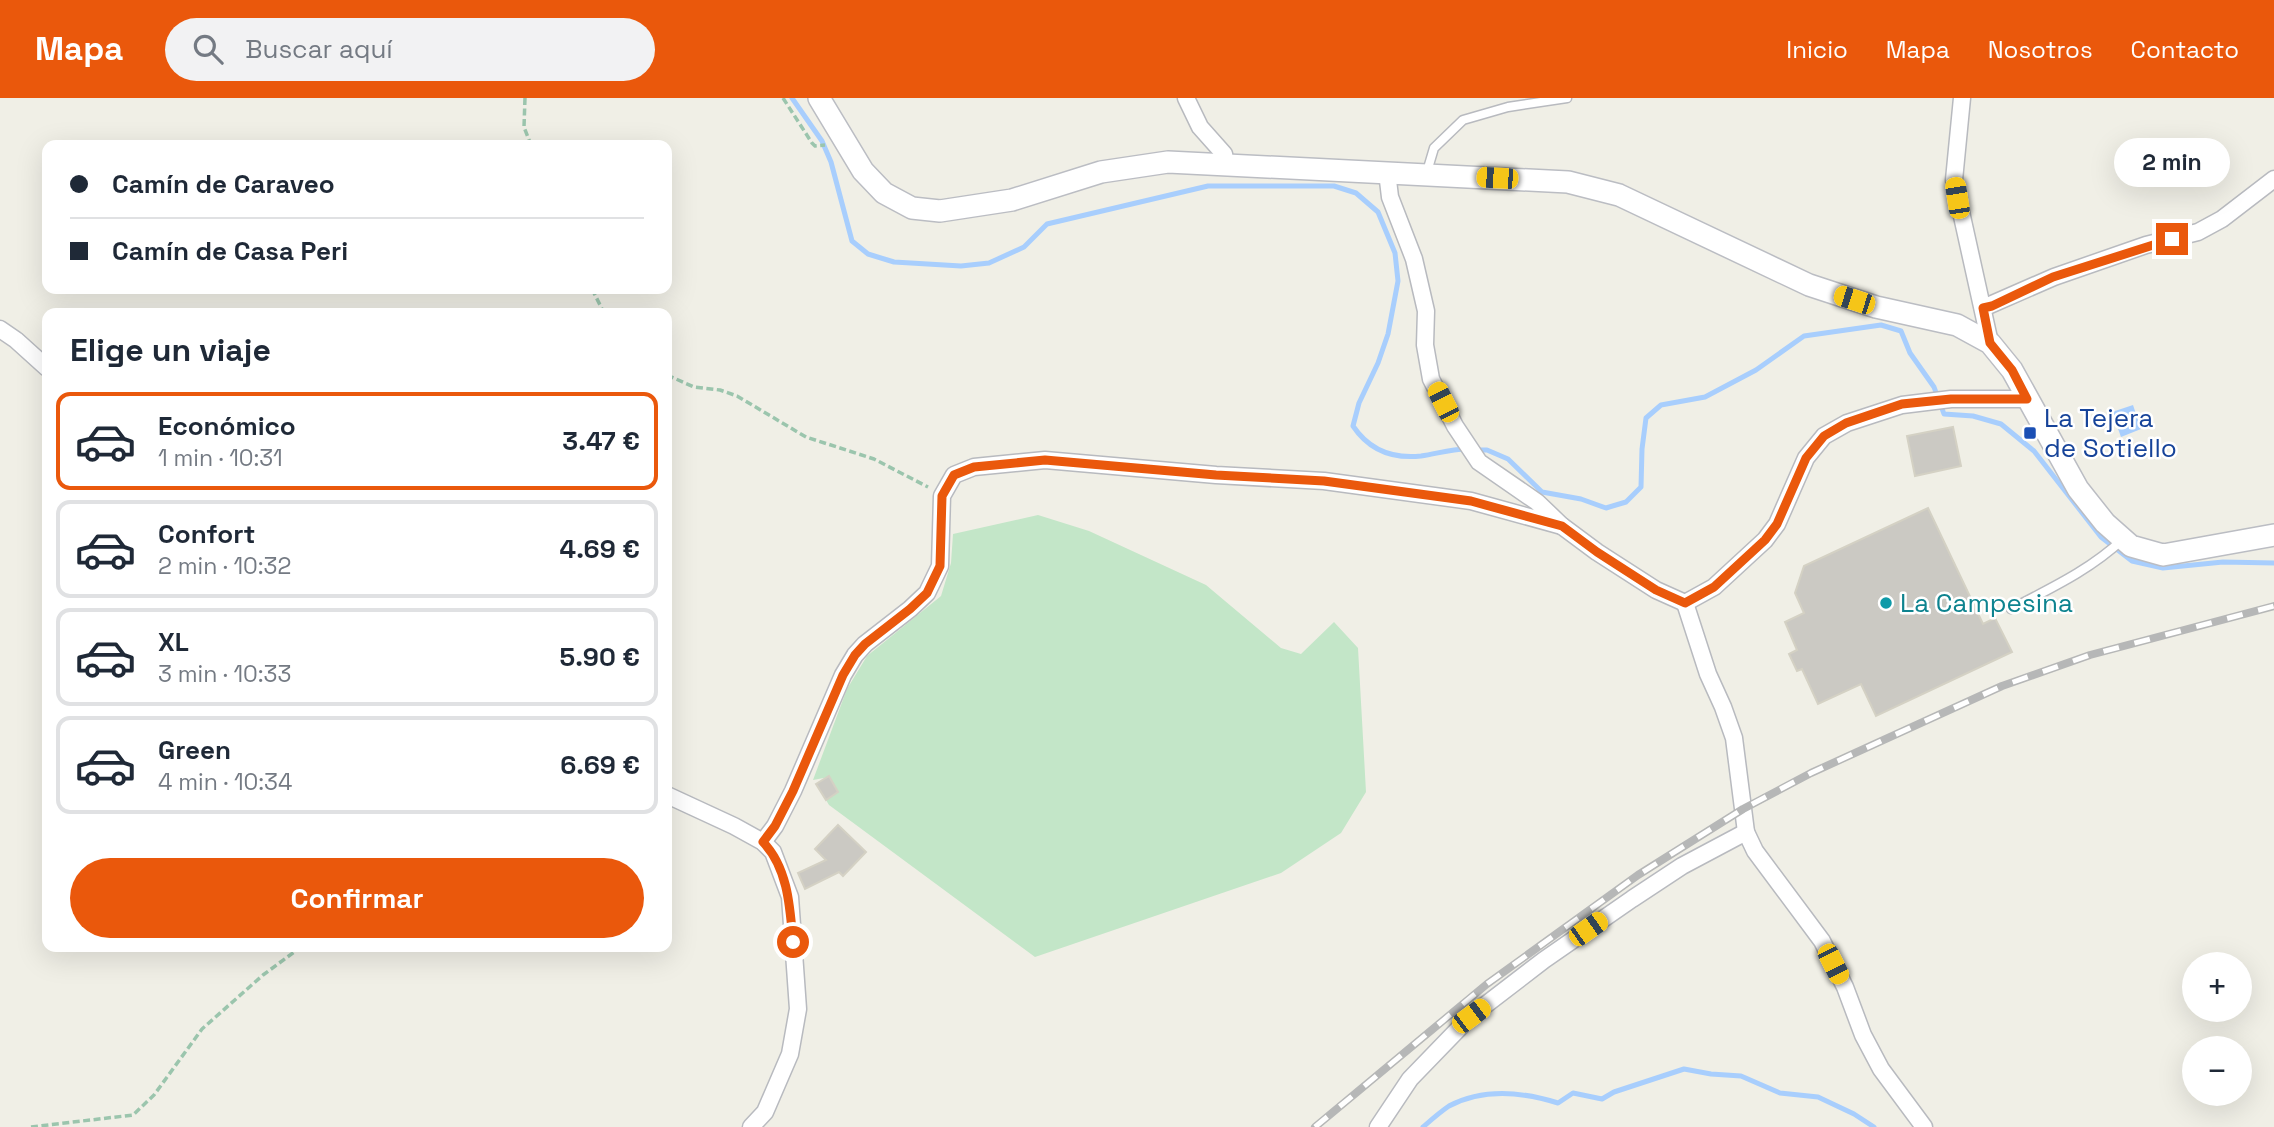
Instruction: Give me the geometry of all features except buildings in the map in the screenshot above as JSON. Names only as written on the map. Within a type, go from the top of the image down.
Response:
[{"type":"street","points":[[819,98],[863,170],[884,193],[912,208],[940,211],[1012,200],[1101,172],[1168,162],[1568,182],[1619,195],[1809,285],[1876,307],[1956,325],[1990,343],[2012,370],[2078,489],[2105,523],[2131,546],[2163,555],[2274,535]]},
{"type":"street","points":[[1186,98],[1199,127],[1224,154],[1226,165]]},
{"type":"street","points":[[1962,98],[1954,180],[1990,343]]},
{"type":"street","points":[[1387,172],[1390,197],[1414,259],[1426,311],[1425,345],[1431,379],[1455,426],[1479,462],[1537,502],[1562,526],[1644,582],[1685,603],[1708,674],[1734,738],[1746,832],[1755,851],[1822,941],[1845,987],[1863,1035],[1881,1069],[1924,1127]]},
{"type":"street","points":[[1983,308],[2053,277],[2197,232],[2222,219],[2274,179]]},
{"type":"street","points":[[0,329],[42,363]]},
{"type":"street","points":[[1685,603],[1714,587],[1765,540],[1777,524],[1806,458],[1824,436],[1846,423],[1902,404],[1951,399],[2027,399]]},
{"type":"street","points":[[763,842],[775,826],[793,791],[843,675],[855,655],[927,593],[940,566],[942,496],[954,475],[974,467],[1045,460],[1216,475],[1324,481],[1471,501],[1562,526]]},
{"type":"street","points":[[672,797],[763,842],[773,852],[790,897],[798,1009],[790,1054],[765,1112],[751,1127]]},
{"type":"street","points":[[1378,1127],[1410,1079],[1471,1016],[1544,960],[1632,899],[1682,866],[1746,832]]},
{"type":"lane","points":[[1426,175],[1434,148],[1463,120],[1508,107],[1567,98]]},
{"type":"lane","points":[[2011,609],[2076,575],[2123,539]]},
{"type":"path","points":[[525,98],[524,127],[529,140]]},
{"type":"path","points":[[783,98],[815,146]]},
{"type":"path","points":[[672,377],[694,387],[720,390],[737,396],[806,437],[874,459],[942,496]]},
{"type":"path","points":[[31,1127],[133,1115],[154,1095],[202,1028],[293,952]]},
{"type":"green space","points":[[1038,515],[1089,531],[1206,585],[1281,648],[1301,654],[1334,622],[1358,648],[1366,792],[1341,833],[1281,873],[1035,957],[829,805],[826,800],[838,792],[829,777],[813,780],[847,689],[867,656],[941,596],[951,563],[953,534]]},
{"type":"water","points":[[2133,405],[2141,429],[2121,437],[2112,412]]},
{"type":"waterway","points":[[792,98],[822,141],[831,162],[852,241],[868,254],[894,262],[961,266],[989,263],[1024,247],[1047,224],[1208,186],[1334,186],[1356,193],[1378,212],[1395,253],[1398,281],[1388,334],[1359,403],[1353,426],[1374,447],[1391,454],[1411,457],[1466,449]]},
{"type":"waterway","points":[[1476,450],[1487,450],[1508,459],[1542,492],[1581,499],[1606,508],[1626,502],[1641,487],[1646,418],[1661,405],[1705,397],[1756,370],[1804,336],[1881,325],[1901,331],[1910,353],[1934,387],[1944,414],[1973,416],[2001,424],[2034,451],[2101,537],[2132,561],[2163,568],[2223,562],[2274,563]]},
{"type":"waterway","points":[[1423,1127],[1449,1106],[1475,1096],[1517,1094],[1558,1103],[1573,1093],[1602,1099],[1614,1092],[1684,1069],[1741,1076],[1780,1093],[1818,1097],[1874,1127]]},
{"type":"railway","points":[[1315,1127],[1487,984],[1638,875],[1743,809],[1811,773],[2002,686],[2090,655],[2274,606]]},
{"type":"place","name":"La Tejera de Sotiello","points":[[2030,433]]},
{"type":"place","name":"La Campesina","points":[[1886,603]]},
{"type":"route","points":[[793,942],[790,897],[773,852],[763,842],[775,826],[793,791],[843,675],[855,655],[927,593],[940,566],[942,496],[954,475],[974,467],[1045,460],[1216,475],[1324,481],[1471,501],[1562,526],[1656,590],[1685,603],[1714,587],[1765,540],[1777,524],[1806,458],[1824,436],[1846,423],[1902,404],[1951,399],[2027,399],[2012,370],[1990,343],[1983,308],[2053,277],[2172,239]]}]
